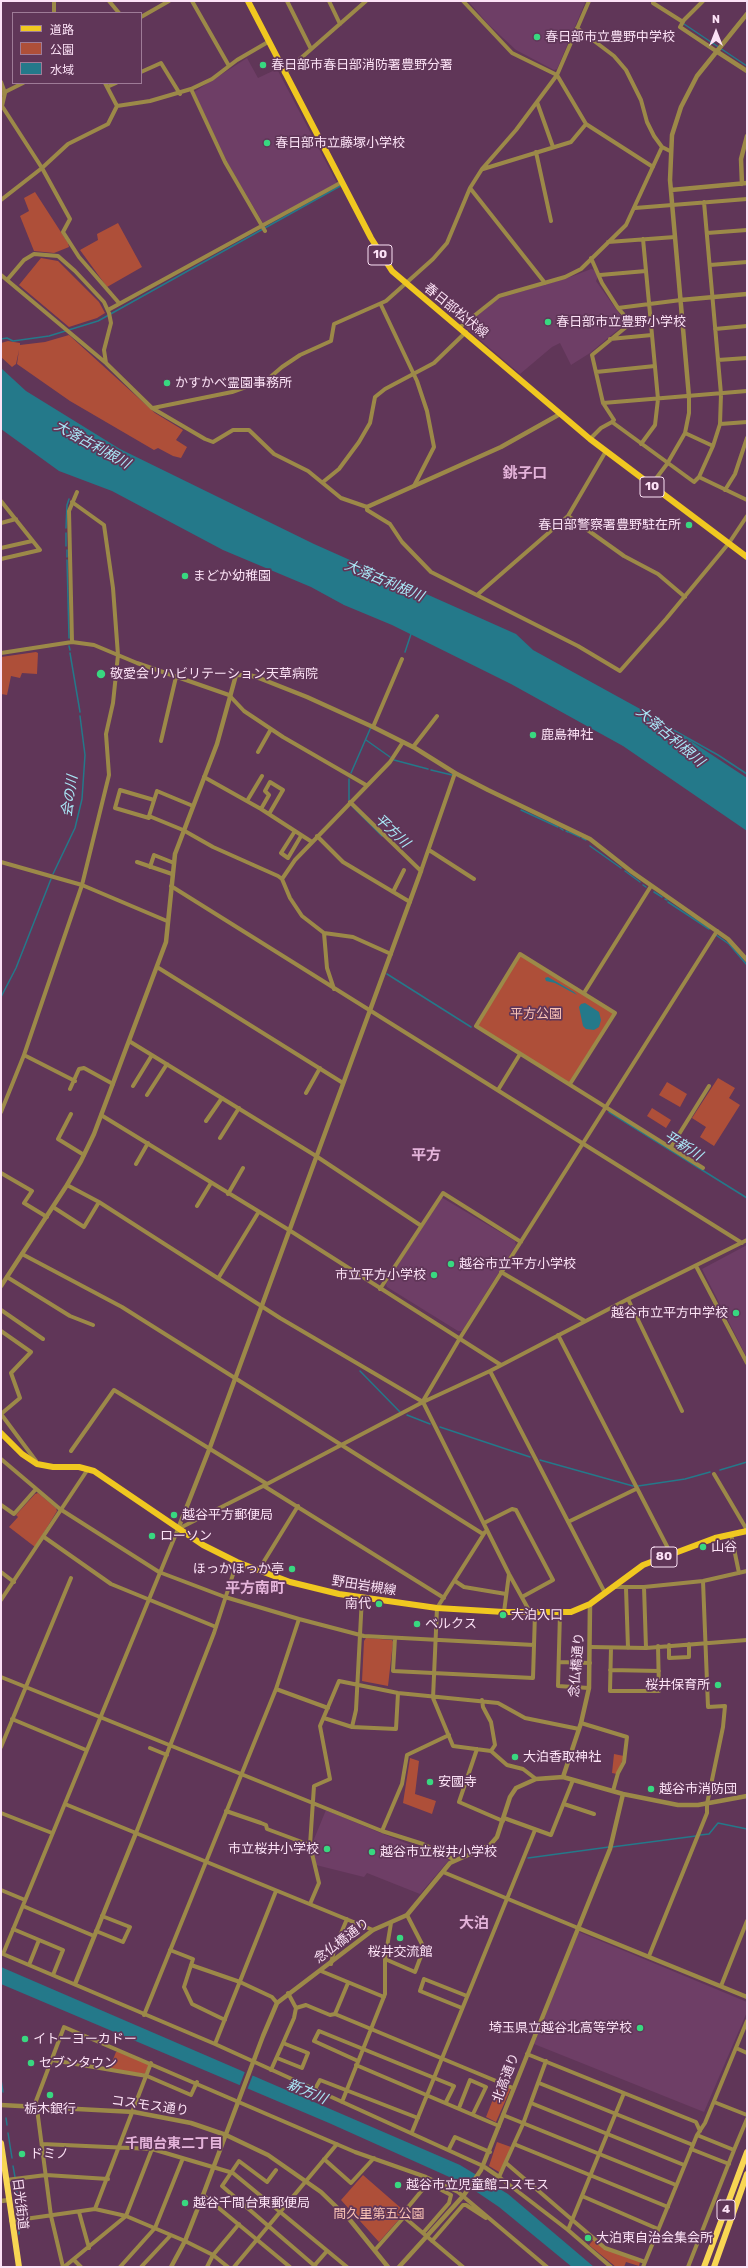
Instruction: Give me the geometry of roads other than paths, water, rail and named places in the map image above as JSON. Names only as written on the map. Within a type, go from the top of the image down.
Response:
[{"type":"highway","name":"日光街道","points":[[1,2143],[11,2221],[19,2267]]},
{"type":"highway","name":"4","points":[[704,2267],[747,2152]]},
{"type":"highway","name":"4","points":[[714,2267],[747,2174]]},
{"type":"main road","name":"春日部松伏線","points":[[248,1],[284,73],[382,258],[405,284],[466,332],[590,439],[747,557]]},
{"type":"main road","name":"野田岩槻線","points":[[1,1433],[22,1454],[38,1464],[54,1467],[69,1466],[88,1469],[99,1474],[178,1529],[237,1562],[309,1587],[362,1598],[437,1608],[504,1612],[571,1612],[590,1604],[643,1565],[730,1534],[747,1530]]},
{"type":"street","points":[[54,1],[54,12]]},
{"type":"street","points":[[109,1],[118,12]]},
{"type":"street","points":[[142,16],[169,1]]},
{"type":"street","points":[[192,1],[229,66]]},
{"type":"street","points":[[287,1],[311,49]]},
{"type":"street","points":[[329,1],[340,24]]},
{"type":"street","points":[[284,73],[366,1]]},
{"type":"street","points":[[463,1],[512,53],[557,75],[586,124],[653,168]]},
{"type":"street","points":[[654,1],[653,3],[747,71]]},
{"type":"street","points":[[682,23],[703,1]]},
{"type":"street","points":[[152,408],[232,392],[268,379],[300,355],[331,341],[334,324],[360,312],[381,305],[405,284],[447,243],[470,188],[482,169],[537,102],[557,75],[588,2]]},
{"type":"street","points":[[651,485],[667,464],[685,433],[689,413],[689,396],[671,190],[670,151],[672,135],[680,107],[697,76],[747,14]]},
{"type":"street","points":[[577,28],[614,56],[626,70],[641,100],[647,122],[662,147],[670,151]]},
{"type":"street","points":[[117,106],[180,94],[212,79],[229,66],[268,42]]},
{"type":"street","points":[[142,72],[161,63],[180,94]]},
{"type":"street","points":[[1,82],[3,94],[2,106],[42,168],[70,219],[63,232],[79,257],[119,303]]},
{"type":"street","points":[[3,94],[20,84]]},
{"type":"street","points":[[106,85],[117,106]]},
{"type":"street","points":[[191,89],[225,162],[265,232]]},
{"type":"street","points":[[537,102],[553,147]]},
{"type":"street","points":[[1,200],[42,168],[68,144],[108,124],[117,106]]},
{"type":"street","points":[[482,169],[571,142],[586,124]]},
{"type":"street","points":[[671,190],[744,183],[741,159],[747,136]]},
{"type":"street","points":[[460,327],[499,296],[545,283],[581,269],[626,225],[662,147]]},
{"type":"street","points":[[536,152],[551,221]]},
{"type":"street","points":[[108,310],[342,182]]},
{"type":"street","points":[[470,188],[545,283]]},
{"type":"street","points":[[635,208],[747,199]]},
{"type":"street","points":[[612,422],[667,464],[694,482],[699,477],[713,446],[720,424],[721,394],[704,202]]},
{"type":"street","points":[[707,233],[747,230]]},
{"type":"street","points":[[608,242],[676,237]]},
{"type":"street","points":[[641,444],[655,425],[658,399],[643,239]]},
{"type":"street","points":[[7,280],[24,260],[34,254],[58,256],[75,271],[104,302],[108,310],[111,323],[104,350],[106,363]]},
{"type":"street","points":[[591,258],[600,275],[602,283],[618,308],[630,323],[592,354],[603,403],[614,420],[612,422]]},
{"type":"street","points":[[710,266],[747,262]]},
{"type":"street","points":[[600,275],[646,271]]},
{"type":"street","points":[[1,275],[106,363],[152,408],[205,439],[214,442],[233,430],[249,430],[274,454],[308,471],[348,502],[366,507],[367,510],[390,524],[402,542],[431,572],[578,646],[620,671],[730,543],[747,516]]},
{"type":"street","points":[[618,308],[649,303],[747,294]]},
{"type":"street","points":[[381,305],[414,375],[427,411],[434,447],[414,486]]},
{"type":"street","points":[[715,329],[747,326]]},
{"type":"street","points":[[322,482],[339,469],[370,423],[375,397],[385,389],[414,375],[434,363],[466,332]]},
{"type":"street","points":[[610,339],[652,335]]},
{"type":"street","points":[[718,360],[747,358]]},
{"type":"street","points":[[596,372],[655,366]]},
{"type":"street","points":[[603,403],[747,391]]},
{"type":"street","points":[[366,507],[522,436],[560,414]]},
{"type":"street","points":[[590,439],[601,428],[612,422]]},
{"type":"street","points":[[720,424],[747,422]]},
{"type":"street","points":[[685,433],[713,446]]},
{"type":"street","points":[[725,490],[745,453],[747,438]]},
{"type":"street","points":[[477,595],[568,516],[606,451]]},
{"type":"street","points":[[699,477],[747,500]]},
{"type":"street","points":[[72,642],[69,511],[76,492]]},
{"type":"street","points":[[1,501],[40,550],[1,559]]},
{"type":"street","points":[[2,1109],[24,1055],[82,885],[109,775],[106,734],[113,703],[118,655],[113,588],[104,525],[72,502]]},
{"type":"street","points":[[568,516],[624,556],[658,574],[685,597]]},
{"type":"street","points":[[1,523],[16,520]]},
{"type":"street","points":[[1,548],[32,541]]},
{"type":"street","points":[[1,653],[67,642],[94,645],[176,677],[229,695],[244,711],[271,729],[366,785]]},
{"type":"street","points":[[373,727],[402,659]]},
{"type":"street","points":[[1,1286],[67,1185],[84,1154],[113,1084],[166,942],[174,863],[183,830],[222,727],[229,695],[236,675],[249,675],[307,697],[373,727],[413,747],[455,773],[590,839],[651,886],[728,939],[747,960]]},
{"type":"street","points":[[161,740],[176,677]]},
{"type":"street","points":[[413,747],[437,716]]},
{"type":"street","points":[[258,752],[271,729]]},
{"type":"street","points":[[282,879],[295,860],[366,785],[390,762],[404,742]]},
{"type":"street","points":[[455,773],[429,850],[209,1450],[178,1529],[148,1598],[65,1804],[2,1954],[215,2044],[252,2064],[271,2070],[449,2149],[499,2176],[568,2230],[611,2267]]},
{"type":"street","points":[[246,800],[262,776]]},
{"type":"street","points":[[204,777],[261,809],[312,842]]},
{"type":"street","points":[[261,809],[269,795],[265,791],[270,782],[283,790],[269,814]]},
{"type":"street","points":[[154,800],[120,790],[115,808],[149,818],[149,816],[183,830],[213,847],[282,879],[290,898],[302,916],[324,933],[353,937],[391,954]]},
{"type":"street","points":[[149,816],[157,791],[193,806]]},
{"type":"street","points":[[350,802],[421,871]]},
{"type":"street","points":[[295,831],[281,853],[288,858],[301,836]]},
{"type":"street","points":[[318,836],[343,862],[410,902]]},
{"type":"street","points":[[429,850],[474,879]]},
{"type":"street","points":[[150,866],[154,856],[174,863]]},
{"type":"street","points":[[1,862],[82,885],[168,921]]},
{"type":"street","points":[[137,862],[172,874]]},
{"type":"street","points":[[393,892],[404,870]]},
{"type":"street","points":[[171,886],[742,1243]]},
{"type":"street","points":[[584,993],[651,886]]},
{"type":"street","points":[[423,1402],[460,1338],[501,1272],[717,931]]},
{"type":"street","points":[[324,933],[327,968],[334,989]]},
{"type":"street","points":[[570,1084],[616,1013],[520,954],[476,1026],[671,1147],[702,1168]]},
{"type":"street","points":[[157,967],[343,1083]]},
{"type":"street","points":[[129,1040],[316,1156],[420,1225]]},
{"type":"street","points":[[498,1090],[520,1054]]},
{"type":"street","points":[[24,1055],[75,1081]]},
{"type":"street","points":[[133,1086],[152,1055]]},
{"type":"street","points":[[147,1095],[167,1064]]},
{"type":"street","points":[[70,1089],[75,1081],[79,1069],[84,1068],[113,1084]]},
{"type":"street","points":[[306,1092],[320,1068]]},
{"type":"street","points":[[671,1147],[709,1086]]},
{"type":"street","points":[[206,1121],[222,1098]]},
{"type":"street","points":[[220,1138],[238,1108]]},
{"type":"street","points":[[71,1114],[58,1139],[84,1154]]},
{"type":"street","points":[[101,1115],[258,1213],[289,1230],[500,1365]]},
{"type":"street","points":[[136,1164],[148,1143]]},
{"type":"street","points":[[228,1194],[243,1168]]},
{"type":"street","points":[[1,1173],[32,1191],[24,1203],[47,1217]]},
{"type":"street","points":[[197,1206],[211,1183]]},
{"type":"street","points":[[67,1185],[99,1202],[219,1277],[280,1318],[423,1402],[484,1523],[485,1532],[522,1597],[533,1612],[533,1678],[393,1671],[395,1638]]},
{"type":"street","points":[[380,1289],[420,1225],[443,1193],[521,1242]]},
{"type":"street","points":[[53,1207],[84,1227],[99,1202]]},
{"type":"street","points":[[219,1277],[258,1213]]},
{"type":"street","points":[[178,1529],[266,1485],[423,1402],[490,1371],[628,1299],[747,1240]]},
{"type":"street","points":[[22,1254],[122,1307],[485,1532]]},
{"type":"street","points":[[696,1266],[747,1363]]},
{"type":"street","points":[[501,1272],[586,1321]]},
{"type":"street","points":[[7,1277],[70,1316],[93,1325]]},
{"type":"street","points":[[628,1299],[682,1411]]},
{"type":"street","points":[[1,1310],[43,1339]]},
{"type":"street","points":[[1,1331],[31,1352],[11,1372],[20,1398],[1,1414],[38,1464]]},
{"type":"street","points":[[558,1335],[636,1489],[671,1554]]},
{"type":"street","points":[[490,1371],[605,1593]]},
{"type":"street","points":[[71,1451],[114,1390],[444,1598]]},
{"type":"street","points":[[1,1459],[60,1509],[159,1572],[225,1597],[299,1620],[360,1635],[435,1641],[534,1645]]},
{"type":"street","points":[[1,1600],[88,1469]]},
{"type":"street","points":[[714,1474],[747,1530]]},
{"type":"street","points":[[1,1505],[14,1514],[36,1489]]},
{"type":"street","points":[[568,1522],[636,1489]]},
{"type":"street","points":[[258,1570],[298,1506]]},
{"type":"street","points":[[484,1523],[512,1509],[516,1510],[553,1580],[522,1597]]},
{"type":"street","points":[[485,1532],[437,1608],[433,1698],[453,1746],[491,1751],[507,1765],[523,1769],[536,1779]]},
{"type":"street","points":[[730,1534],[739,1573]]},
{"type":"street","points":[[44,1537],[111,1584],[216,1627]]},
{"type":"street","points":[[75,1984],[171,1746],[216,1627],[237,1562]]},
{"type":"street","points":[[612,1587],[644,1587],[703,1581],[747,1571]]},
{"type":"street","points":[[1,1572],[14,1582]]},
{"type":"street","points":[[504,1612],[509,1574]]},
{"type":"street","points":[[1,1747],[71,1578]]},
{"type":"street","points":[[455,1581],[464,1586],[506,1594]]},
{"type":"street","points":[[648,1956],[707,1814],[707,1804],[720,1745],[725,1706],[708,1707],[703,1581]]},
{"type":"street","points":[[644,1587],[646,1648]]},
{"type":"street","points":[[626,1588],[628,1648]]},
{"type":"street","points":[[352,1727],[356,1710],[362,1598]]},
{"type":"street","name":"念仏橋通り","points":[[172,2267],[185,2241],[252,2064],[277,2003],[288,1993],[331,1964],[372,1930],[407,1916],[443,1872],[455,1860],[490,1845],[497,1836],[512,1792],[536,1779],[563,1777],[579,1730],[589,1688],[591,1647],[590,1604]]},
{"type":"street","points":[[560,1613],[558,1686],[589,1688]]},
{"type":"street","points":[[144,2015],[276,1688],[299,1620]]},
{"type":"street","points":[[591,1647],[646,1648],[747,1640]]},
{"type":"street","points":[[669,1645],[669,1658],[689,1657],[689,1644]]},
{"type":"street","points":[[611,1648],[610,1691],[659,1691],[658,1646]]},
{"type":"street","points":[[559,1662],[590,1663]]},
{"type":"street","points":[[610,1670],[659,1671]]},
{"type":"street","points":[[1,1677],[382,1831],[423,1844],[455,1860]]},
{"type":"street","points":[[310,1904],[318,1883],[310,1845],[315,1784],[330,1780],[320,1726],[339,1680],[357,1686],[433,1698],[498,1702],[526,1718],[579,1730]]},
{"type":"street","points":[[276,1688],[328,1708]]},
{"type":"street","points":[[324,1718],[352,1727],[396,1730],[398,1693]]},
{"type":"street","points":[[482,1700],[483,1707],[491,1722],[495,1745],[491,1751]]},
{"type":"street","points":[[12,1720],[86,1750]]},
{"type":"street","points":[[580,1724],[627,1737],[624,1762],[618,1773],[614,1791]]},
{"type":"street","points":[[382,1831],[402,1784],[408,1755],[449,1735]]},
{"type":"street","points":[[150,1748],[167,1755]]},
{"type":"street","points":[[477,1749],[459,1802],[503,1820],[551,1835],[573,1780]]},
{"type":"street","points":[[563,1777],[623,1794],[678,1805],[707,1804],[747,1796]]},
{"type":"street","name":"北高通り","points":[[465,2194],[482,2168],[490,2152],[513,2088],[611,1847],[623,1794]]},
{"type":"street","points":[[65,1804],[372,1930]]},
{"type":"street","points":[[564,1804],[594,1814]]},
{"type":"street","points":[[226,1811],[266,1825],[267,1829],[310,1845]]},
{"type":"street","points":[[1,1813],[52,1833]]},
{"type":"street","points":[[412,2132],[535,1830]]},
{"type":"street","points":[[443,1872],[747,1997]]},
{"type":"street","points":[[1,1890],[25,1900]]},
{"type":"street","points":[[215,2044],[276,1891]]},
{"type":"street","points":[[23,1906],[95,1934],[123,1942],[130,1927],[102,1916]]},
{"type":"street","points":[[385,1959],[415,1972],[424,1948],[407,1916]]},
{"type":"street","points":[[331,1964],[334,1950],[347,1919]]},
{"type":"street","points":[[721,1986],[747,1921]]},
{"type":"street","points":[[342,2102],[384,1997],[385,1959],[391,1923]]},
{"type":"street","points":[[13,1929],[63,1950],[53,1975]]},
{"type":"street","points":[[29,1965],[39,1940]]},
{"type":"street","points":[[170,1950],[193,1959],[184,1987],[192,2004],[225,2020]]},
{"type":"street","points":[[191,1965],[240,1982],[272,1997],[277,2003]]},
{"type":"street","points":[[321,1971],[384,1997]]},
{"type":"street","points":[[462,2008],[420,1991],[424,1979],[467,1996]]},
{"type":"street","points":[[335,2014],[348,1983]]},
{"type":"street","points":[[271,2070],[294,2018],[296,2008],[288,1993]]},
{"type":"street","points":[[296,2008],[306,2005],[330,2015],[335,2014],[513,2088]]},
{"type":"street","points":[[643,2267],[692,2147],[705,2123],[747,2021]]},
{"type":"street","points":[[152,2149],[126,2216],[64,2267],[51,2216],[36,2101],[64,2027],[197,2082],[337,2144],[426,2177],[465,2194],[496,2225],[547,2267]]},
{"type":"street","points":[[446,2102],[454,2086],[318,2031],[314,2041],[357,2063],[499,2126]]},
{"type":"street","points":[[277,2058],[302,2068],[308,2053],[283,2043]]},
{"type":"street","points":[[736,2048],[747,2052]]},
{"type":"street","points":[[527,2054],[696,2122],[700,2131]]},
{"type":"street","points":[[52,2060],[146,2076],[191,2095],[197,2082]]},
{"type":"street","points":[[499,2176],[523,2124],[546,2061]]},
{"type":"street","points":[[95,2209],[134,2112],[151,2063]]},
{"type":"street","points":[[315,2090],[320,2080],[418,2118]]},
{"type":"street","points":[[459,2108],[470,2080],[476,2082],[486,2087],[474,2114]]},
{"type":"street","points":[[539,2082],[729,2164]]},
{"type":"street","points":[[568,2230],[624,2093]]},
{"type":"street","points":[[714,2102],[747,2115]]},
{"type":"street","points":[[531,2103],[684,2166]]},
{"type":"street","name":"コスモス通り","points":[[1,2105],[134,2112],[186,2121],[226,2135],[268,2155],[306,2180],[350,2220],[388,2267]]},
{"type":"street","points":[[503,2115],[598,2155],[676,2185]]},
{"type":"street","points":[[688,2267],[747,2119]]},
{"type":"street","points":[[697,2136],[734,2150]]},
{"type":"street","points":[[449,2149],[455,2137],[490,2152]]},
{"type":"street","points":[[42,2144],[152,2149],[233,2173],[346,2267]]},
{"type":"street","points":[[234,2267],[337,2144]]},
{"type":"street","points":[[514,2144],[668,2207]]},
{"type":"street","points":[[121,2266],[155,2228],[183,2158]]},
{"type":"street","points":[[324,2159],[351,2183],[374,2158]]},
{"type":"street","points":[[276,2170],[266,2182],[240,2161],[233,2173],[222,2186],[315,2266],[327,2251]]},
{"type":"street","points":[[506,2163],[572,2218],[605,2248],[645,2262]]},
{"type":"street","points":[[6,2180],[46,2175],[108,2179]]},
{"type":"street","points":[[375,2250],[404,2217],[404,2212],[428,2183],[451,2195],[449,2203],[423,2233]]},
{"type":"street","points":[[399,2267],[465,2194]]},
{"type":"street","points":[[203,2195],[290,2267]]},
{"type":"street","points":[[582,2196],[658,2229]]},
{"type":"street","points":[[1,2201],[9,2200]]},
{"type":"street","points":[[432,2241],[463,2205],[466,2205],[496,2225]]},
{"type":"street","points":[[11,2221],[95,2209],[126,2216],[185,2241],[213,2255],[228,2267]]},
{"type":"street","points":[[79,2212],[88,2248]]},
{"type":"street","points":[[404,2217],[463,2267]]},
{"type":"street","points":[[207,2267],[213,2255],[239,2224]]},
{"type":"street","points":[[141,2267],[171,2235]]},
{"type":"street","points":[[74,2260],[81,2267]]},
{"type":"water","name":"大落古利根川","points":[[1,368],[26,391],[120,449],[314,544],[516,634],[533,650],[653,716],[747,778],[747,831],[623,746],[511,684],[392,625],[344,605],[311,587],[223,550],[112,491],[59,471],[1,429]]},
{"type":"water","points":[[548,977],[577,995],[555,983],[546,981],[545,978]]},
{"type":"water","points":[[585,1003],[599,1012],[601,1020],[599,1027],[594,1030],[586,1029],[583,1026],[579,1007],[581,1004]]},
{"type":"water","points":[[1,1967],[460,2165],[508,2194],[594,2267],[572,2267],[499,2207],[465,2184],[329,2123],[1,1984]]},
{"type":"waterway","points":[[684,24],[747,66]]},
{"type":"waterway","points":[[1,339],[7,338],[13,341],[49,336],[98,321],[342,185]]},
{"type":"waterway","name":"会の川","points":[[66,528],[67,505],[69,499]]},
{"type":"waterway","name":"会の川","points":[[66,533],[66,546]]},
{"type":"waterway","name":"会の川","points":[[67,550],[67,557]]},
{"type":"waterway","name":"会の川","points":[[67,560],[69,638]]},
{"type":"waterway","points":[[405,652],[411,634]]},
{"type":"waterway","name":"会の川","points":[[69,646],[70,650]]},
{"type":"waterway","name":"会の川","points":[[70,653],[80,712]]},
{"type":"waterway","name":"会の川","points":[[53,874],[75,828],[82,799],[85,755],[80,716]]},
{"type":"waterway","name":"平方川","points":[[351,773],[371,727]]},
{"type":"waterway","name":"大落古利根川","points":[[668,727],[718,755],[747,774]]},
{"type":"waterway","name":"平方川","points":[[366,740],[390,757]]},
{"type":"waterway","name":"平方川","points":[[394,760],[428,769]]},
{"type":"waterway","name":"平方川","points":[[431,770],[452,775]]},
{"type":"waterway","name":"平方川","points":[[349,779],[349,800]]},
{"type":"waterway","name":"平方川","points":[[352,806],[382,836]]},
{"type":"waterway","name":"平方川","points":[[521,810],[558,827]]},
{"type":"waterway","name":"平方川","points":[[569,832],[580,837]]},
{"type":"waterway","name":"平方川","points":[[582,838],[586,840]]},
{"type":"waterway","name":"平方川","points":[[590,846],[621,868]]},
{"type":"waterway","name":"平方川","points":[[625,871],[640,882]]},
{"type":"waterway","name":"会の川","points":[[1,997],[16,968],[51,879]]},
{"type":"waterway","name":"平方川","points":[[654,892],[662,897]]},
{"type":"waterway","name":"平方川","points":[[668,902],[709,929]]},
{"type":"waterway","name":"平方川","points":[[716,935],[729,944],[747,965]]},
{"type":"waterway","name":"平新川","points":[[387,974],[471,1027]]},
{"type":"waterway","name":"平新川","points":[[609,1112],[747,1198]]},
{"type":"waterway","points":[[360,1371],[400,1412]]},
{"type":"waterway","points":[[407,1415],[430,1424]]},
{"type":"waterway","points":[[440,1427],[530,1457]]},
{"type":"waterway","points":[[540,1460],[633,1486]]},
{"type":"waterway","points":[[720,1470],[747,1462]]},
{"type":"waterway","points":[[638,1486],[685,1479],[710,1472]]},
{"type":"waterway","points":[[700,1835],[709,1834],[718,1823],[747,1829]]},
{"type":"waterway","points":[[612,1847],[696,1836]]},
{"type":"waterway","points":[[528,1858],[609,1847]]},
{"type":"waterway","points":[[1,2080],[3,2092]]},
{"type":"waterway","points":[[6,2118],[7,2125]]},
{"type":"waterway","points":[[8,2133],[12,2158]]},
{"type":"waterway","points":[[13,2166],[15,2177]]},
{"type":"waterway","points":[[15,2181],[17,2194]]},
{"type":"waterway","points":[[17,2197],[20,2216]]},
{"type":"waterway","points":[[19,2234],[20,2224]]},
{"type":"place","name":"春日部市立豊野中学校","points":[[537,37]]},
{"type":"place","name":"春日部市春日部消防署豊野分署","points":[[263,65]]},
{"type":"place","name":"春日部市立藤塚小学校","points":[[267,143]]},
{"type":"place","name":"春日部市立豊野小学校","points":[[548,322]]},
{"type":"place","name":"かすかべ霊園事務所","points":[[167,383]]},
{"type":"place","name":"春日部警察署豊野駐在所","points":[[689,525]]},
{"type":"place","name":"まどか幼稚園","points":[[185,576]]},
{"type":"place","name":"敬愛会リハビリテーション天草病院","points":[[101,674]]},
{"type":"place","name":"鹿島神社","points":[[533,735]]},
{"type":"place","name":"越谷市立平方小学校","points":[[451,1264]]},
{"type":"place","name":"市立平方小学校","points":[[434,1275]]},
{"type":"place","name":"越谷市立平方中学校","points":[[736,1313]]},
{"type":"place","name":"越谷平方郵便局","points":[[174,1515]]},
{"type":"place","name":"ローソン","points":[[152,1536]]},
{"type":"place","name":"山谷","points":[[703,1547]]},
{"type":"place","name":"ほっかほっか亭","points":[[292,1569]]},
{"type":"place","name":"南代","points":[[379,1604]]},
{"type":"place","name":"大泊入口","points":[[503,1615]]},
{"type":"place","name":"ベルクス","points":[[417,1624]]},
{"type":"place","name":"桜井保育所","points":[[718,1685]]},
{"type":"place","name":"大泊香取神社","points":[[515,1757]]},
{"type":"place","name":"安國寺","points":[[430,1782]]},
{"type":"place","name":"越谷市消防団","points":[[651,1789]]},
{"type":"place","name":"市立桜井小学校","points":[[327,1849]]},
{"type":"place","name":"越谷市立桜井小学校","points":[[372,1852]]},
{"type":"place","name":"桜井交流館","points":[[400,1938]]},
{"type":"place","name":"埼玉県立越谷北高等学校","points":[[640,2028]]},
{"type":"place","name":"イトーヨーカドー","points":[[25,2039]]},
{"type":"place","name":"セブンタウン","points":[[31,2063]]},
{"type":"place","name":"栃木銀行","points":[[50,2095]]},
{"type":"place","name":"ドミノ","points":[[22,2154]]},
{"type":"place","name":"越谷市立児童館コスモス","points":[[398,2185]]},
{"type":"place","name":"越谷千間台東郵便局","points":[[185,2203]]},
{"type":"place","name":"大泊東自治会集会所","points":[[588,2238]]},
{"type":"district","name":"銚子口","points":[[525,474]]},
{"type":"district","name":"平方","points":[[426,1156]]},
{"type":"district","name":"平方南町","points":[[255,1589]]},
{"type":"district","name":"大泊","points":[[474,1924]]},
{"type":"district","name":"千間台東二丁目","points":[[174,2144]]},
{"type":"park label","name":"平方公園","points":[[536,1014]]},
{"type":"park label","name":"間久里第五公園","points":[[379,2214]]},
{"type":"water label","name":"新方川","points":[[307,2092]]}]
